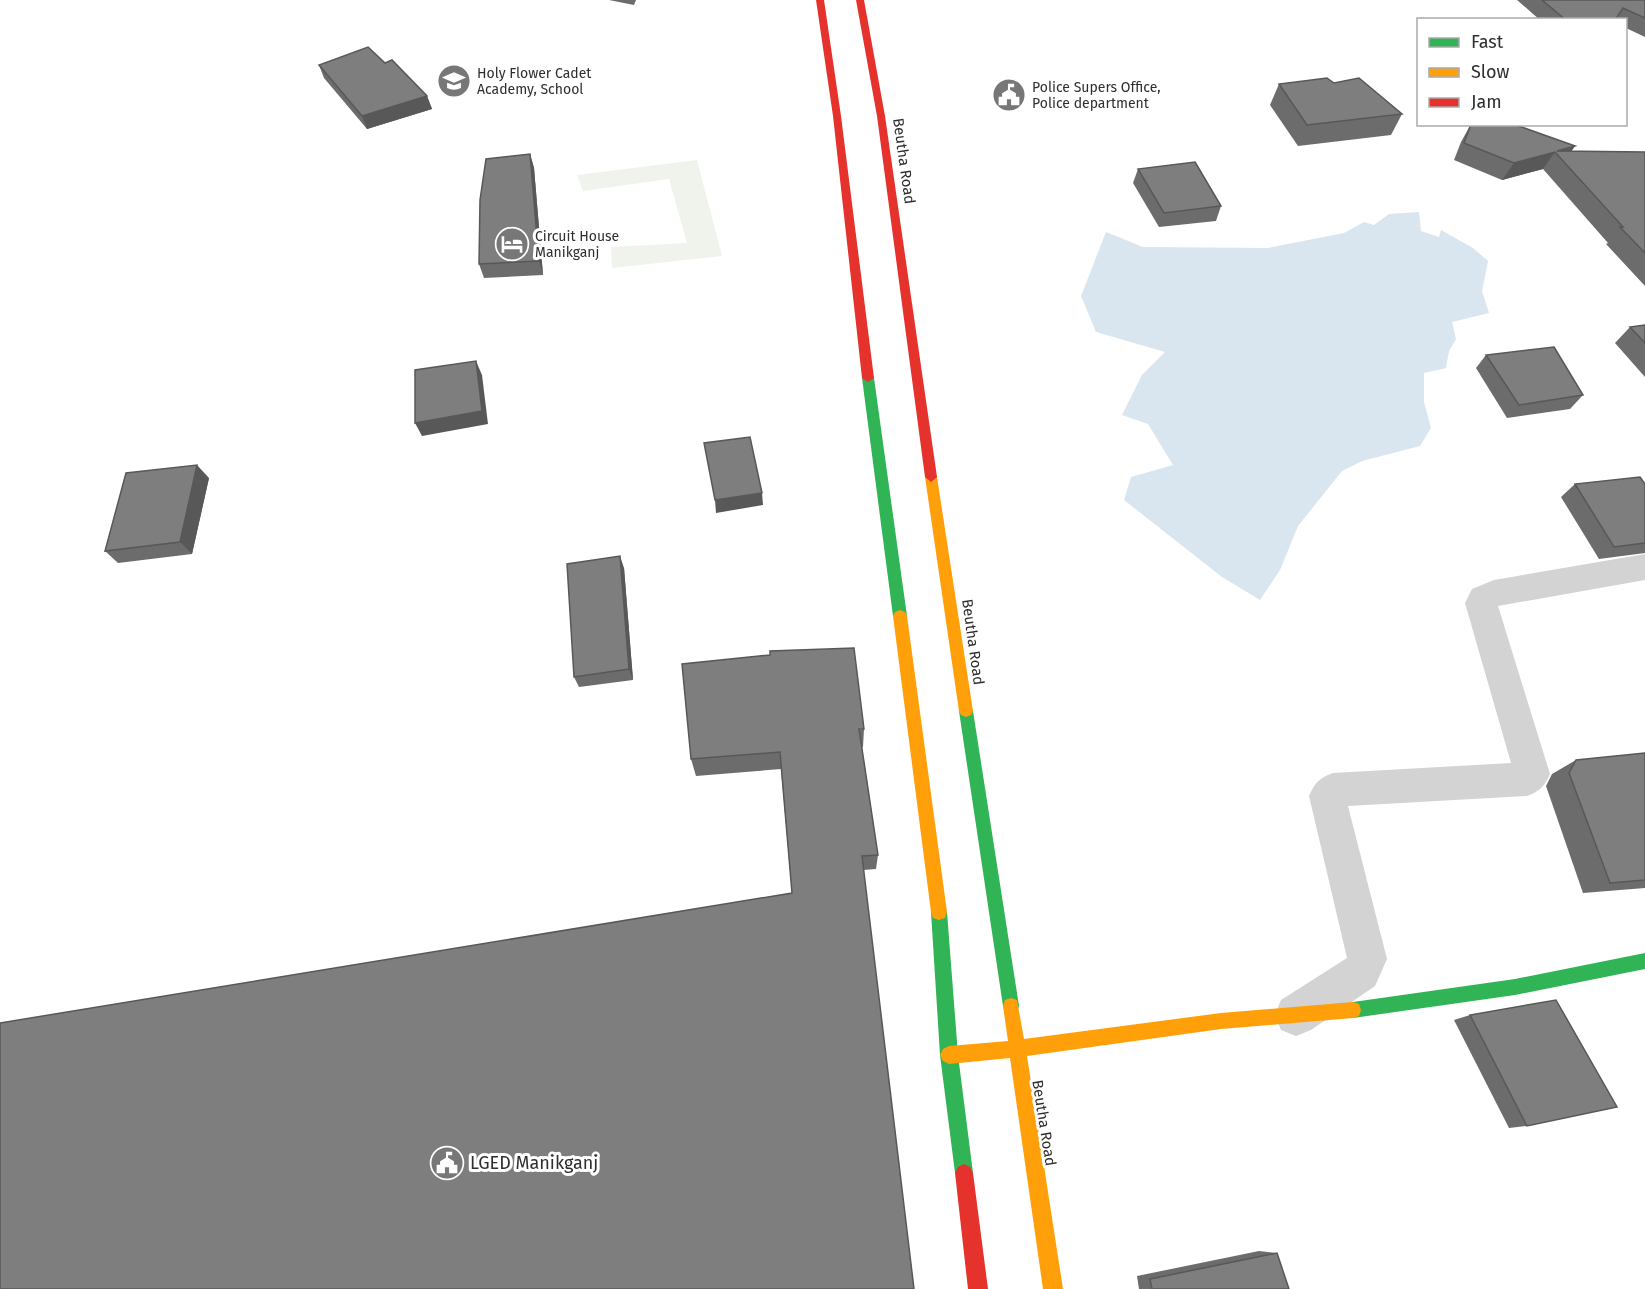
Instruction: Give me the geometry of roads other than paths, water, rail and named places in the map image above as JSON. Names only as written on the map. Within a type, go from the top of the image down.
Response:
[{"type":"main road","points":[[820,0],[842,116],[864,345],[940,920],[949,1055],[978,1289]]},
{"type":"main road","name":"Beutha Road","points":[[860,0],[1053,1289]]},
{"type":"main road","points":[[949,1055],[1016,1050],[1211,1022],[1295,1016],[1479,993],[1577,976],[1645,961]]},
{"type":"street","points":[[1295,1016],[1360,972],[1367,959],[1327,796],[1333,790],[1527,779],[1532,774],[1480,603],[1483,598],[1494,593],[1645,567]]},
{"type":"place","name":"Holy Flower Cadet Academy, School","points":[[454,81]]},
{"type":"place","name":"Police Supers Office, Police department","points":[[1009,95]]},
{"type":"place","name":"Circuit House Manikganj","points":[[512,244]]},
{"type":"place","name":"LGED Manikganj","points":[[447,1163]]}]
